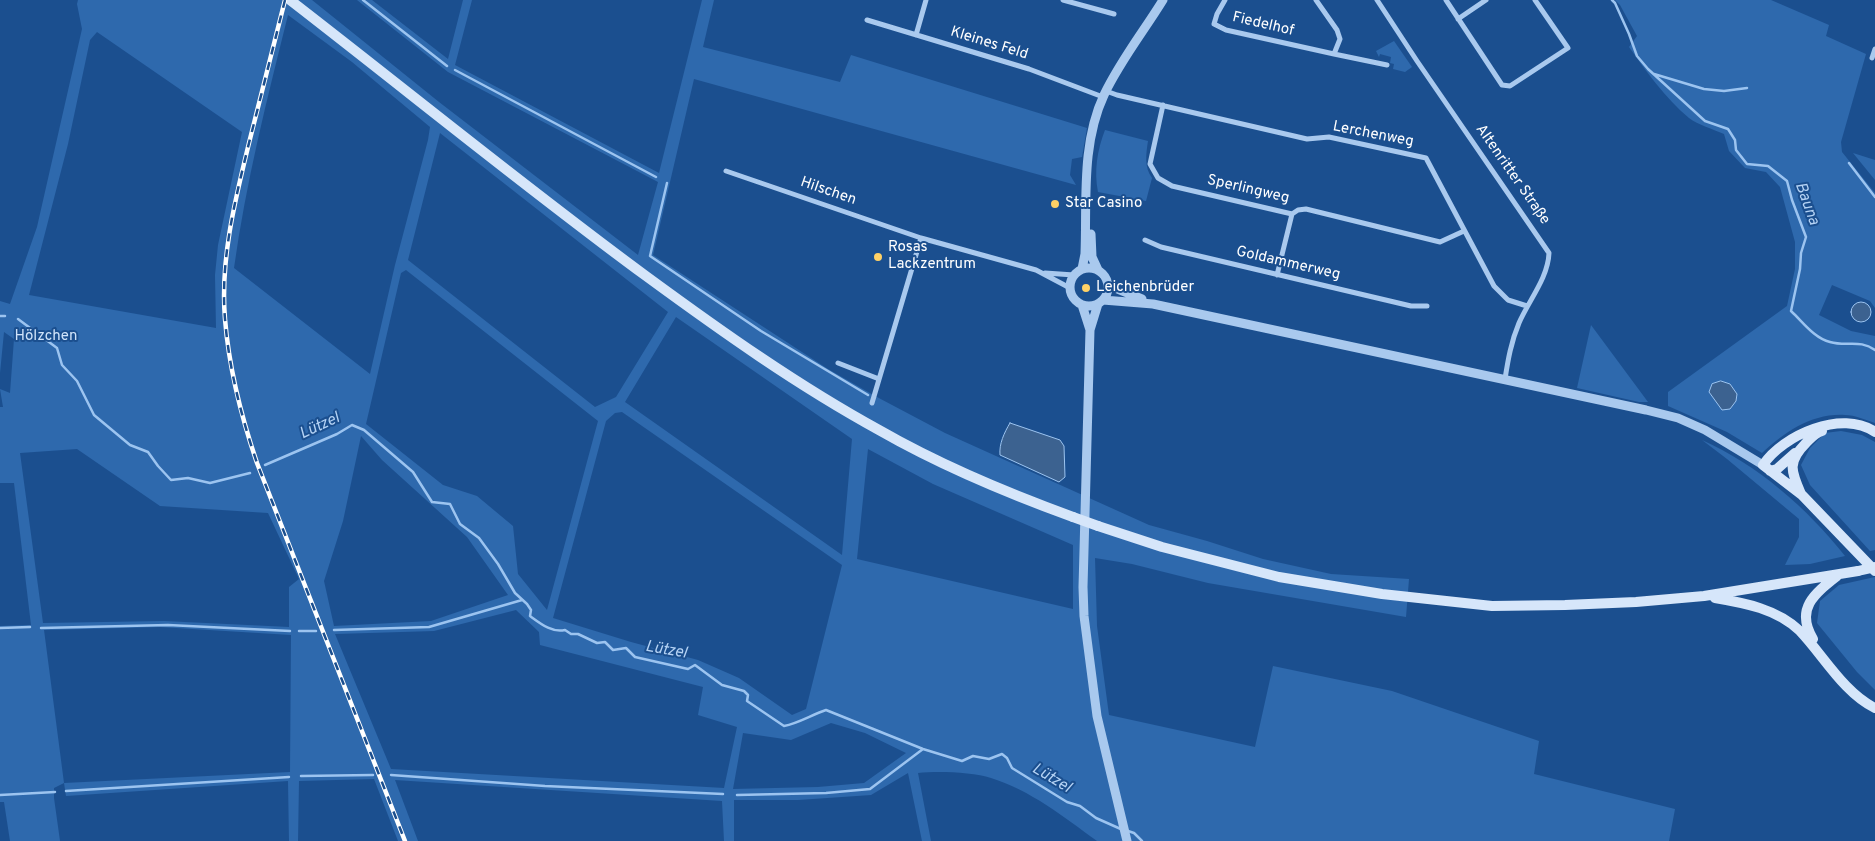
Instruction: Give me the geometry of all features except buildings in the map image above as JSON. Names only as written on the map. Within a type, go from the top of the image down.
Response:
[{"type":"main road","points":[[290,0],[582,229],[681,302],[811,391],[879,431],[943,463],[1014,495],[1098,526],[1162,547],[1279,577],[1382,594],[1492,606],[1636,602],[1704,596],[1875,569]]},
{"type":"main road","points":[[1875,432],[1844,423],[1824,425],[1803,433],[1782,446],[1766,460],[1767,468],[1802,495],[1875,569]]},
{"type":"main road","points":[[1767,468],[1777,469],[1815,433],[1829,429],[1845,427],[1863,431],[1875,438]]},
{"type":"main road","points":[[1795,453],[1792,471],[1802,495]]},
{"type":"main road","points":[[1838,575],[1818,591],[1810,601],[1806,612],[1805,627],[1812,639],[1836,668],[1875,703]]},
{"type":"main road","points":[[1704,596],[1744,603],[1777,615],[1799,630],[1854,692],[1875,708]]},
{"type":"street","points":[[916,35],[926,0]]},
{"type":"street","points":[[1062,0],[1114,14]]},
{"type":"street","points":[[1163,0],[1117,71],[1105,94],[1093,128],[1088,158],[1085,254],[1070,288],[1074,299],[1082,305],[1088,306],[1101,302],[1153,304],[1678,418],[1705,430],[1767,468]]},
{"type":"street","name":"Fiedelhof","points":[[1225,0],[1214,24],[1226,30],[1387,65]]},
{"type":"street","points":[[1316,0],[1337,30],[1340,39],[1334,54]]},
{"type":"street","name":"Altenritter Straße","points":[[1378,0],[1422,69],[1549,253],[1547,268],[1527,306],[1511,345],[1505,379]]},
{"type":"street","points":[[1446,0],[1502,85],[1510,86],[1568,48],[1535,0]]},
{"type":"street","points":[[1458,19],[1486,0]]},
{"type":"street","name":"Kleines Feld","points":[[867,20],[1105,94]]},
{"type":"street","points":[[1872,58],[1875,49]]},
{"type":"street","name":"Lerchenweg","points":[[1105,94],[1163,105],[1306,140],[1329,137],[1426,158],[1494,286],[1508,300],[1527,306]]},
{"type":"street","name":"Sperlingweg","points":[[1163,105],[1150,164],[1158,178],[1172,186],[1292,214],[1298,210],[1306,209],[1440,242],[1464,231]]},
{"type":"street","name":"Hilschen","points":[[726,171],[921,238],[1042,273],[1070,288]]},
{"type":"street","points":[[1087,184],[1092,257],[1098,270],[1107,279],[1108,285],[1108,290],[1090,330]]},
{"type":"street","points":[[1277,274],[1292,214]]},
{"type":"street","points":[[872,402],[921,238]]},
{"type":"street","name":"Goldammerweg","points":[[1145,240],[1161,247],[1411,306],[1427,306]]},
{"type":"street","points":[[1078,272],[1093,268],[1098,270]]},
{"type":"street","name":"Hilschen","points":[[1042,273],[1078,272]]},
{"type":"street","points":[[1108,285],[1153,304]]},
{"type":"street","points":[[1082,305],[1090,330],[1083,587],[1084,616],[1097,716],[1127,840]]},
{"type":"street","points":[[838,363],[879,379]]},
{"type":"green space","name":"Hölzchen","points":[[78,0],[312,0],[439,102],[638,255],[658,182],[448,72],[357,0],[372,0],[448,59],[463,0],[472,0],[455,65],[659,173],[702,0],[714,0],[703,47],[840,82],[851,55],[1087,128],[1082,157],[1072,159],[1070,175],[1076,185],[694,79],[653,255],[828,369],[875,396],[945,433],[1149,525],[1263,559],[1331,574],[1409,579],[1406,617],[1208,583],[1132,564],[1095,558],[1097,626],[1109,715],[1255,747],[1273,666],[1392,691],[1539,741],[1534,774],[1675,809],[1669,841],[1097,841],[1046,805],[1005,783],[975,774],[935,772],[918,773],[931,841],[922,841],[908,773],[871,795],[798,800],[734,800],[734,841],[724,841],[722,801],[395,780],[418,841],[398,841],[374,779],[299,781],[298,841],[289,841],[288,781],[66,796],[64,783],[54,788],[60,841],[10,841],[4,802],[0,802],[0,626],[31,625],[14,483],[0,483],[0,407],[3,407],[0,389],[10,393],[14,339],[4,332],[0,373],[0,301],[10,304],[37,227],[82,29],[77,4]],"holes":[[[288,15],[352,62],[430,127],[370,374],[234,268],[251,172]],[[97,32],[242,132],[218,245],[215,275],[216,328],[29,295],[68,144],[90,40]],[[440,133],[668,312],[616,397],[595,407],[408,260]],[[406,270],[598,421],[547,610],[518,574],[513,526],[477,496],[443,485],[366,424],[401,273]],[[676,317],[852,439],[842,555],[625,402]],[[622,412],[842,565],[806,709],[792,715],[739,678],[698,660],[553,618],[606,421],[615,413]],[[361,436],[382,460],[467,537],[508,595],[431,621],[334,626],[324,581],[343,521]],[[77,449],[160,506],[268,513],[299,579],[289,587],[289,627],[164,621],[43,623],[20,453]],[[868,449],[933,484],[1073,545],[1073,609],[857,559]],[[516,610],[539,632],[540,645],[703,687],[698,715],[737,727],[724,788],[391,769],[335,634],[434,631]],[[160,627],[291,635],[290,772],[64,783],[44,630]],[[831,723],[865,733],[906,753],[864,783],[818,787],[733,789],[743,733],[791,740]]]},
{"type":"green space","points":[[1615,0],[1771,0],[1829,25],[1826,36],[1866,54],[1841,142],[1842,152],[1875,193],[1875,308],[1870,301],[1832,285],[1819,315],[1851,331],[1875,336],[1875,423],[1849,415],[1821,417],[1790,431],[1762,453],[1727,432],[1668,406],[1668,392],[1787,306],[1795,269],[1795,242],[1780,187],[1766,172],[1745,168],[1729,151],[1724,134],[1689,118],[1664,93],[1629,47],[1637,36],[1620,5]]},
{"type":"green space","points":[[1394,41],[1412,67],[1405,72],[1393,69],[1394,64],[1390,63],[1391,57],[1380,54],[1379,57],[1376,51]]},
{"type":"green space","points":[[1105,130],[1148,141],[1146,156],[1149,174],[1152,178],[1146,201],[1098,192],[1097,161]]},
{"type":"green space","points":[[1853,153],[1875,160],[1875,180]]},
{"type":"green space","points":[[1591,325],[1648,402],[1639,402],[1577,388]]},
{"type":"green space","points":[[1841,431],[1862,435],[1875,442],[1875,550],[1870,551],[1810,485],[1801,465],[1810,448],[1825,433]]},
{"type":"green space","points":[[1702,440],[1743,462],[1780,489],[1814,521],[1845,556],[1810,564],[1785,565],[1799,537],[1799,519]]},
{"type":"green space","points":[[1875,577],[1875,690],[1857,672],[1817,623],[1820,601],[1839,585]]},
{"type":"shaded area","points":[[1857,302],[1865,302],[1871,308],[1871,316],[1865,322],[1857,322],[1851,316],[1851,308]]},
{"type":"shaded area","points":[[1721,381],[1730,384],[1737,394],[1736,401],[1730,409],[1722,410],[1709,392],[1712,384]]},
{"type":"shaded area","points":[[1010,423],[1060,440],[1064,446],[1065,477],[1059,482],[1000,455],[1002,439]]},
{"type":"waterway","points":[[363,0],[447,66]]},
{"type":"waterway","name":"Bauna","points":[[1612,0],[1629,34],[1637,56],[1648,69],[1705,121],[1728,129],[1735,140],[1736,150],[1747,164],[1768,166],[1787,181],[1806,237],[1801,253],[1800,269],[1791,311],[1824,340],[1836,343],[1859,344],[1875,350]]},
{"type":"waterway","points":[[455,70],[656,177]]},
{"type":"waterway","points":[[1654,74],[1704,89],[1724,91],[1747,88]]},
{"type":"waterway","points":[[1849,163],[1875,197]]},
{"type":"waterway","points":[[667,183],[650,256],[761,331],[868,395]]},
{"type":"waterway","name":"Lützel","points":[[0,316],[5,316]]},
{"type":"waterway","name":"Lützel","points":[[18,319],[57,348],[62,365],[77,381],[94,415],[130,445],[148,452],[171,480],[188,478],[210,483],[250,473]]},
{"type":"waterway","name":"Lützel","points":[[265,465],[337,434],[352,425],[364,430],[413,472],[432,502],[450,504],[460,524],[479,538],[498,564],[515,593],[527,604],[531,610],[530,616],[547,627],[560,631],[565,630],[571,634],[578,634],[597,643],[605,642],[613,650],[626,648],[635,657],[688,669],[695,665],[722,685],[744,691],[748,695],[747,701],[784,726],[826,710],[923,749],[962,761],[973,756],[989,759],[1002,754],[1007,758],[1012,768],[1067,802],[1080,806],[1096,818],[1123,830]]},
{"type":"waterway","points":[[334,630],[429,627],[522,600]]},
{"type":"waterway","points":[[41,628],[168,625],[290,631]]},
{"type":"waterway","points":[[0,628],[30,627]]},
{"type":"waterway","points":[[299,631],[316,631]]},
{"type":"waterway","points":[[737,795],[826,793],[870,789],[923,749]]},
{"type":"waterway","points":[[301,776],[373,775]]},
{"type":"waterway","points":[[391,775],[545,786],[723,794]]},
{"type":"waterway","points":[[66,791],[289,777]]},
{"type":"waterway","points":[[0,795],[55,792]]},
{"type":"waterway","name":"Lützel","points":[[1128,831],[1134,833],[1142,841]]},
{"type":"railway","points":[[285,0],[244,165],[230,230],[224,297],[229,356],[241,410],[257,463],[405,841]]},
{"type":"place","name":"Star Casino","points":[[1055,204]]},
{"type":"place","name":"Rosas Lackzentrum","points":[[878,257]]},
{"type":"place","name":"Leichenbrüder","points":[[1086,288]]}]
